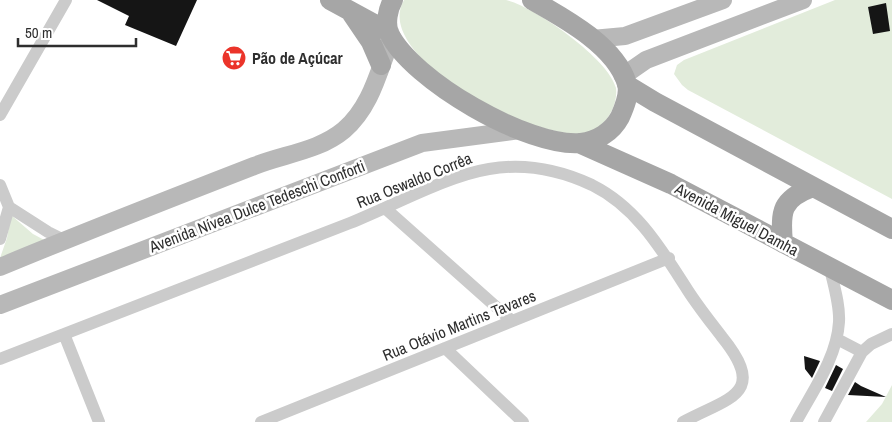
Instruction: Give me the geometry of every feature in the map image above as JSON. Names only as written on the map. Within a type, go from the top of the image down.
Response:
[{"type":"main road","points":[[330,0],[390,34]]},
{"type":"main road","points":[[390,34],[387,20],[393,0]]},
{"type":"main road","points":[[532,0],[565,19],[592,40],[608,54],[625,80],[655,102],[892,229]]},
{"type":"main road","points":[[592,40],[625,36],[723,0]]},
{"type":"main road","points":[[579,143],[596,140],[610,131],[625,106],[625,80],[646,60],[804,0]]},
{"type":"main road","points":[[349,11],[371,42],[381,65]]},
{"type":"main road","name":"Avenida Nívea Dulce Tedeschi Conforti","points":[[0,267],[269,160],[326,143],[345,129],[360,112],[373,91],[390,34]]},
{"type":"main road","name":"Avenida Miguel Damha","points":[[390,34],[420,69],[448,92],[479,111],[520,130],[579,143],[671,184],[892,300]]},
{"type":"main road","name":"Avenida Nívea Dulce Tedeschi Conforti","points":[[0,306],[422,143],[520,130]]},
{"type":"main road","points":[[783,243],[782,211],[788,200],[797,193],[813,187]]},
{"type":"street","points":[[0,115],[66,0]]},
{"type":"street","name":"Rua Oswaldo Corrêa","points":[[0,359],[386,209],[471,172],[510,166],[554,171],[592,186],[628,210],[654,238],[669,258],[703,313],[742,364],[742,382],[733,396],[683,422]]},
{"type":"street","points":[[0,184],[9,207],[60,238],[71,238]]},
{"type":"street","points":[[0,239],[9,207]]},
{"type":"street","points":[[386,209],[512,321]]},
{"type":"street","name":"Rua Otávio Martins Tavares","points":[[261,422],[669,258]]},
{"type":"street","points":[[796,422],[824,370],[837,339],[838,304],[830,268]]},
{"type":"street","points":[[64,334],[99,422]]},
{"type":"street","points":[[824,422],[862,352],[870,344],[892,334]]},
{"type":"street","points":[[837,339],[862,352]]},
{"type":"street","points":[[445,348],[523,422]]},
{"type":"green space","points":[[404,0],[506,0],[552,23],[586,49],[610,76],[616,88],[616,99],[610,115],[599,127],[590,132],[570,133],[530,124],[504,114],[470,97],[439,74],[411,46],[402,30],[400,15]]},
{"type":"green space","points":[[835,0],[892,0],[892,199],[688,90],[674,74],[677,65],[684,60]]},
{"type":"green space","points":[[11,215],[33,234],[48,242],[0,258],[7,238]]},
{"type":"green space","points":[[892,385],[892,422],[866,422],[882,404]]},
{"type":"building","points":[[97,0],[197,0],[176,46],[125,25],[129,16]]},
{"type":"building","points":[[886,3],[890,31],[873,34],[868,7]]},
{"type":"building","points":[[804,356],[820,361],[812,378],[805,369]]},
{"type":"building","points":[[836,365],[843,369],[832,391],[825,388]]},
{"type":"building","points":[[855,382],[861,386],[886,397],[848,395]]},
{"type":"place","name":"Pão de Açúcar","points":[[234,58]]}]
